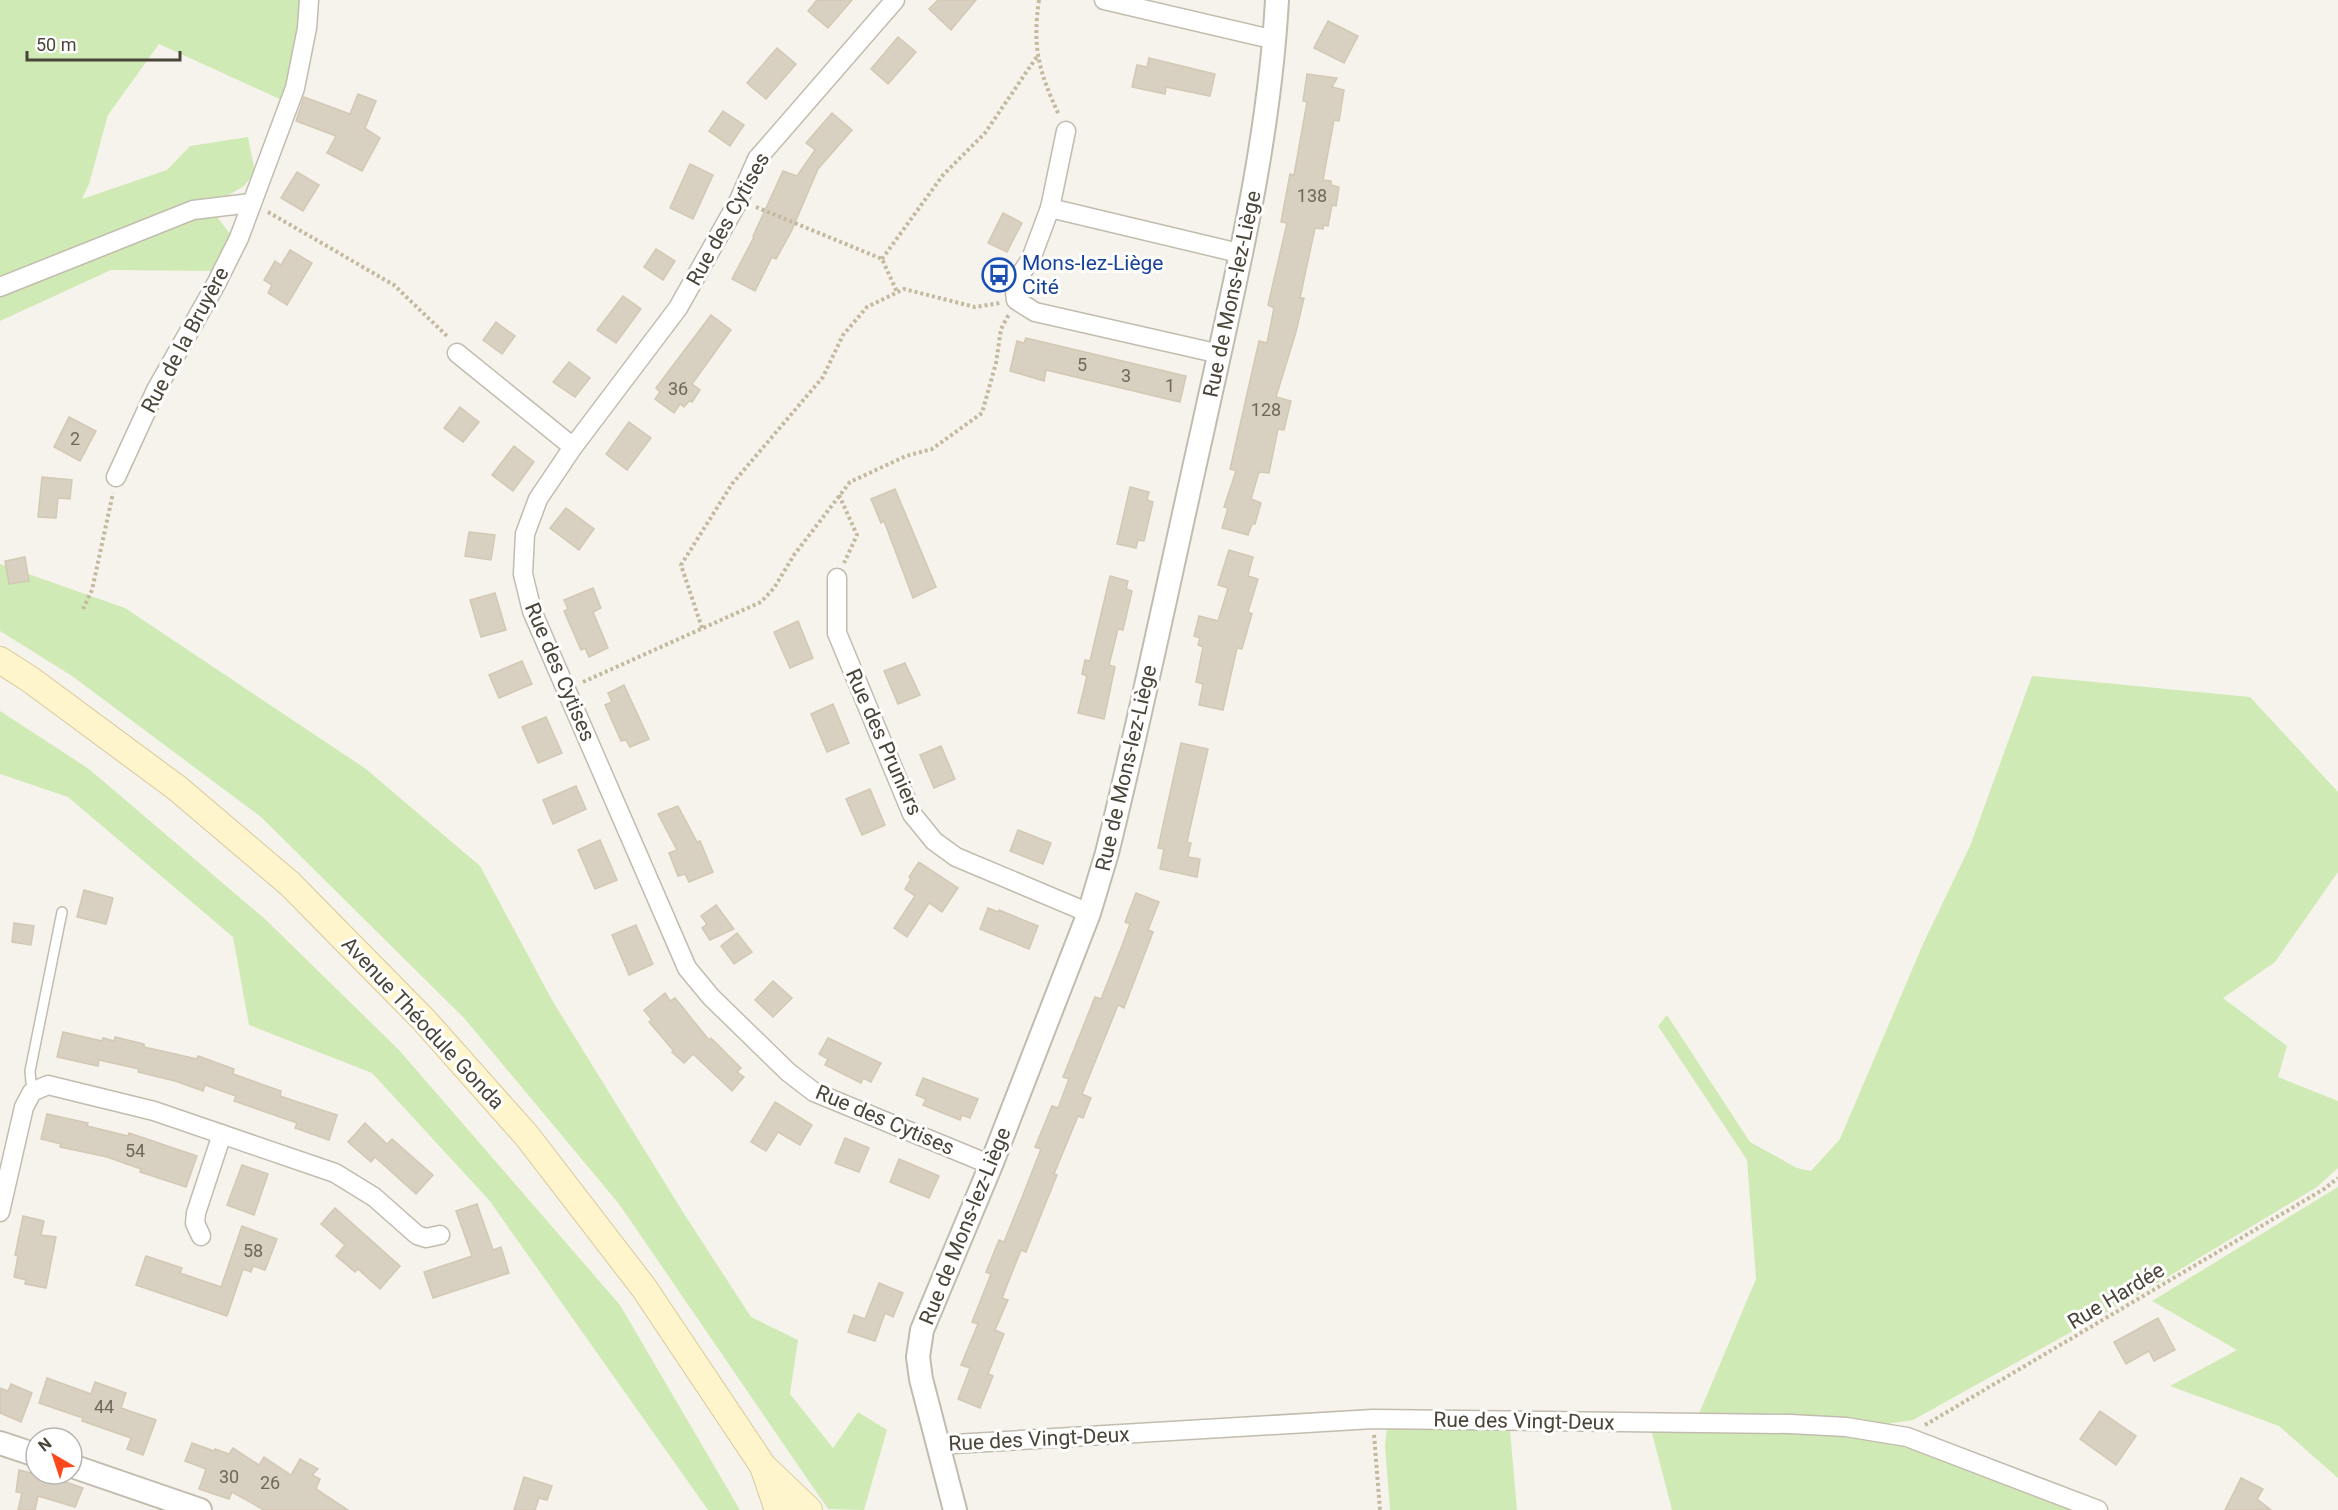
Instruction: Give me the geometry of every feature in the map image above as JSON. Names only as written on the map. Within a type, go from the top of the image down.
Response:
[{"type":"main road","name":"Avenue Théodule Gonda","points":[[0,660],[31,680],[177,788],[290,884],[423,1019],[527,1136],[644,1288],[763,1466],[809,1510]]},
{"type":"main road","name":"Avenue Théodule Gonda","points":[[763,1466],[778,1510]]},
{"type":"street","name":"Rue de la Bruyère","points":[[117,477],[156,390],[216,284],[239,238],[295,88],[307,28],[309,0]]},
{"type":"street","name":"Rue des Cytises","points":[[895,0],[757,159],[739,200],[678,308],[573,447],[538,499],[525,534],[523,574],[532,611],[687,968],[711,997],[788,1072],[814,1092],[991,1165]]},
{"type":"street","points":[[1104,0],[1275,40]]},
{"type":"street","name":"Rue de Mons-lez-Liège","points":[[955,1510],[921,1379],[918,1357],[921,1330],[991,1165],[1089,913],[1107,853],[1243,254],[1264,134],[1275,40],[1276,0]]},
{"type":"street","points":[[1066,131],[1050,208],[1031,259],[1014,285],[1016,300],[1035,312],[1220,354]]},
{"type":"street","points":[[0,287],[193,210],[251,203]]},
{"type":"street","points":[[1050,208],[1243,254]]},
{"type":"street","points":[[457,353],[573,447]]},
{"type":"street","name":"Rue des Pruniers","points":[[837,578],[837,633],[912,814],[934,841],[956,857],[1089,913]]},
{"type":"street","points":[[0,1212],[24,1107],[35,1089],[48,1085],[130,1103],[321,1168],[348,1179],[374,1197],[417,1236],[426,1238],[440,1235]]},
{"type":"street","points":[[201,1236],[195,1223],[196,1213],[222,1134]]},
{"type":"street","name":"Rue des Vingt-Deux","points":[[938,1445],[1373,1419],[1791,1424],[1846,1427],[1907,1437],[2098,1510]]},
{"type":"street","points":[[0,1443],[24,1451]]},
{"type":"street","points":[[84,1470],[200,1510]]},
{"type":"lane","points":[[35,1089],[31,1082],[30,1071],[62,912]]},
{"type":"path","points":[[1039,0],[1035,41],[1043,80],[1066,131]]},
{"type":"path","points":[[882,259],[943,175],[985,133],[1038,55]]},
{"type":"path","points":[[739,200],[882,259],[897,292]]},
{"type":"path","points":[[251,203],[394,285],[451,339],[457,353]]},
{"type":"path","points":[[702,628],[681,565],[732,484],[823,377],[843,335],[867,307],[904,290],[975,307],[1016,300]]},
{"type":"path","points":[[566,689],[761,602],[774,588],[794,555],[850,482],[906,456],[932,449],[982,413],[996,363],[1001,329],[1016,300]]},
{"type":"path","points":[[83,609],[92,590],[117,477]]},
{"type":"path","points":[[837,578],[857,535],[839,495]]},
{"type":"path","name":"Rue Hardée","points":[[1907,1437],[1933,1419],[2324,1190],[2338,1178]]},
{"type":"path","points":[[1373,1419],[1380,1510]]},
{"type":"green space","points":[[0,0],[302,0],[300,34],[282,100],[159,44],[108,115],[89,184],[82,199],[167,170],[190,146],[248,137],[255,172],[244,186],[215,203],[216,216],[232,236],[217,271],[111,270],[0,321]]},
{"type":"green space","points":[[0,564],[125,608],[366,769],[480,866],[552,1000],[681,1209],[751,1317],[798,1340],[790,1394],[833,1448],[858,1412],[887,1430],[864,1510],[828,1509],[619,1204],[464,1018],[261,817],[72,676],[0,631]]},
{"type":"green space","points":[[2032,676],[2250,697],[2338,792],[2338,872],[2275,962],[2223,998],[2287,1046],[2278,1077],[2338,1101],[2338,1168],[2317,1187],[2136,1296],[1913,1420],[1879,1425],[1698,1416],[1756,1279],[1747,1160],[1658,1026],[1667,1015],[1750,1142],[1797,1168],[1811,1171],[1840,1139],[1923,944],[1970,846]]},
{"type":"green space","points":[[0,711],[89,769],[266,920],[399,1050],[620,1305],[740,1510],[708,1510],[489,1200],[372,1073],[249,1025],[233,937],[68,797],[0,774]]},
{"type":"green space","points":[[2338,1187],[2338,1478],[2279,1426],[2170,1386],[2237,1350],[2152,1301]]},
{"type":"green space","points":[[1387,1429],[1510,1430],[1517,1510],[1390,1510],[1385,1445]]},
{"type":"green space","points":[[1797,1429],[1901,1446],[1972,1469],[2080,1510],[1672,1510],[1652,1433]]},
{"type":"building","points":[[817,0],[852,0],[828,28],[808,11]]},
{"type":"building","points":[[938,0],[976,0],[951,30],[929,9]]},
{"type":"building","points":[[1328,21],[1358,36],[1344,63],[1314,48]]},
{"type":"building","points":[[898,37],[916,52],[888,84],[871,69]]},
{"type":"building","points":[[777,48],[796,64],[766,99],[747,83]]},
{"type":"building","points":[[1149,58],[1215,74],[1210,96],[1166,87],[1165,94],[1132,87],[1137,65],[1147,67]]},
{"type":"building","points":[[1307,74],[1337,78],[1332,87],[1344,90],[1339,121],[1334,120],[1323,180],[1331,181],[1331,185],[1339,187],[1336,206],[1332,205],[1328,226],[1324,225],[1323,229],[1315,228],[1300,298],[1304,298],[1276,397],[1291,401],[1284,430],[1278,429],[1269,473],[1259,472],[1251,499],[1261,503],[1255,524],[1252,524],[1248,535],[1222,528],[1228,508],[1224,507],[1236,471],[1230,469],[1259,341],[1267,343],[1274,308],[1268,305],[1287,223],[1281,222],[1290,174],[1294,175],[1307,102],[1303,101]]},
{"type":"building","points":[[358,94],[376,101],[365,128],[380,138],[362,171],[327,153],[336,136],[296,121],[304,97],[350,114]]},
{"type":"building","points":[[723,111],[744,125],[730,146],[709,131]]},
{"type":"building","points":[[832,113],[852,130],[818,169],[791,232],[776,259],[772,257],[755,291],[732,279],[754,237],[783,171],[797,176],[815,150],[806,143]]},
{"type":"building","points":[[690,164],[713,175],[693,219],[670,208]]},
{"type":"building","points":[[297,172],[319,185],[303,211],[281,198]]},
{"type":"building","points":[[1003,213],[1022,223],[1007,252],[988,243]]},
{"type":"building","points":[[656,249],[675,261],[663,280],[644,267]]},
{"type":"building","points":[[290,250],[312,263],[287,305],[268,293],[272,285],[264,280],[275,261],[281,265]]},
{"type":"building","points":[[623,296],[641,309],[616,343],[597,330]]},
{"type":"building","points":[[711,315],[731,330],[692,384],[700,390],[692,402],[689,401],[684,407],[680,404],[674,413],[655,399],[660,392],[656,388]]},
{"type":"building","points":[[496,322],[515,336],[502,354],[483,340]]},
{"type":"building","points":[[1026,338],[1186,376],[1180,402],[1046,370],[1044,381],[1010,371],[1017,341],[1024,343]]},
{"type":"building","points":[[569,362],[590,378],[575,397],[553,382]]},
{"type":"building","points":[[460,407],[479,422],[463,442],[444,428]]},
{"type":"building","points":[[69,417],[96,431],[80,461],[54,447]]},
{"type":"building","points":[[629,422],[651,438],[627,470],[606,454]]},
{"type":"building","points":[[514,446],[534,462],[513,491],[492,475]]},
{"type":"building","points":[[42,477],[72,480],[70,499],[58,498],[56,518],[38,517]]},
{"type":"building","points":[[1130,487],[1149,492],[1147,500],[1153,502],[1144,541],[1138,540],[1136,548],[1117,544]]},
{"type":"building","points":[[895,489],[936,587],[913,598],[884,521],[881,523],[871,499]]},
{"type":"building","points":[[566,508],[594,529],[579,550],[550,528]]},
{"type":"building","points":[[469,532],[495,535],[491,560],[465,556]]},
{"type":"building","points":[[1229,550],[1253,557],[1248,576],[1258,579],[1248,612],[1252,614],[1242,649],[1237,648],[1223,710],[1199,705],[1203,684],[1196,682],[1203,647],[1198,645],[1200,638],[1194,636],[1199,616],[1218,621],[1228,588],[1218,585]]},
{"type":"building","points":[[25,557],[29,581],[9,584],[5,561]]},
{"type":"building","points":[[1110,576],[1128,581],[1126,589],[1132,591],[1123,630],[1118,629],[1109,665],[1115,667],[1104,719],[1078,713],[1087,676],[1082,674],[1085,660],[1090,661]]},
{"type":"building","points":[[593,588],[601,608],[593,612],[608,648],[589,657],[585,648],[581,650],[564,611],[568,609],[564,600]]},
{"type":"building","points":[[495,593],[506,630],[481,637],[470,600]]},
{"type":"building","points":[[798,621],[813,658],[790,668],[774,632]]},
{"type":"building","points":[[522,661],[532,684],[499,698],[489,675]]},
{"type":"building","points":[[905,663],[920,695],[898,704],[884,671]]},
{"type":"building","points":[[624,685],[649,739],[630,747],[626,740],[621,741],[605,705],[612,702],[608,693]]},
{"type":"building","points":[[833,704],[849,743],[827,752],[811,714]]},
{"type":"building","points":[[546,717],[562,753],[538,763],[522,727]]},
{"type":"building","points":[[1181,743],[1208,749],[1187,842],[1191,843],[1188,857],[1200,859],[1197,877],[1160,869],[1164,849],[1158,848]]},
{"type":"building","points":[[941,746],[955,779],[934,788],[920,755]]},
{"type":"building","points":[[576,786],[586,809],[553,824],[543,800]]},
{"type":"building","points":[[870,789],[885,825],[862,835],[846,799]]},
{"type":"building","points":[[678,806],[697,842],[700,841],[713,872],[689,882],[685,874],[678,876],[669,853],[677,850],[658,814]]},
{"type":"building","points":[[1018,830],[1051,843],[1043,864],[1010,851]]},
{"type":"building","points":[[600,840],[617,880],[595,889],[578,850]]},
{"type":"building","points":[[919,862],[958,888],[942,912],[929,903],[907,937],[894,928],[915,896],[905,889],[911,879],[909,877]]},
{"type":"building","points":[[84,890],[113,898],[106,924],[77,917]]},
{"type":"building","points":[[1136,893],[1159,902],[1148,930],[1153,932],[1124,1008],[1118,1005],[1082,1094],[1091,1098],[1083,1118],[1078,1116],[1026,1252],[1021,1250],[1002,1298],[1008,1300],[995,1330],[1004,1334],[988,1374],[993,1376],[980,1408],[958,1399],[970,1368],[961,1365],[978,1324],[972,1322],[991,1274],[986,1272],[999,1240],[1004,1242],[1023,1195],[1041,1149],[1035,1147],[1052,1106],[1058,1108],[1069,1079],[1063,1077],[1095,997],[1101,999],[1130,924],[1125,922]]},
{"type":"building","points":[[716,905],[734,929],[710,940],[702,928],[707,924],[701,916]]},
{"type":"building","points":[[988,908],[998,912],[999,910],[1038,926],[1029,949],[980,929]]},
{"type":"building","points":[[14,923],[34,926],[31,945],[12,942]]},
{"type":"building","points":[[636,925],[653,964],[629,975],[612,935]]},
{"type":"building","points":[[737,933],[752,952],[734,964],[721,946]]},
{"type":"building","points":[[773,981],[792,998],[773,1017],[755,1000]]},
{"type":"building","points":[[665,993],[670,1001],[675,998],[709,1040],[711,1038],[741,1068],[737,1072],[744,1077],[732,1091],[693,1054],[684,1063],[672,1052],[673,1050],[649,1022],[652,1020],[644,1010]]},
{"type":"building","points":[[63,1032],[102,1041],[103,1038],[114,1041],[115,1037],[144,1044],[144,1047],[197,1059],[198,1056],[234,1069],[233,1074],[281,1091],[280,1096],[337,1115],[329,1140],[295,1128],[297,1123],[234,1101],[236,1096],[205,1085],[203,1091],[138,1072],[139,1069],[99,1060],[98,1066],[57,1057]]},
{"type":"building","points":[[828,1038],[881,1063],[871,1082],[863,1078],[861,1083],[825,1065],[828,1059],[819,1054]]},
{"type":"building","points":[[923,1078],[978,1099],[970,1118],[962,1115],[960,1120],[923,1105],[926,1099],[916,1095]]},
{"type":"building","points":[[775,1102],[812,1125],[800,1145],[778,1132],[766,1151],[751,1142]]},
{"type":"building","points":[[47,1114],[88,1123],[87,1126],[128,1136],[129,1133],[197,1156],[186,1187],[140,1172],[141,1169],[107,1157],[60,1147],[61,1144],[41,1139]]},
{"type":"building","points":[[365,1123],[387,1144],[392,1139],[433,1175],[416,1194],[375,1157],[371,1162],[348,1142]]},
{"type":"building","points":[[845,1138],[869,1148],[859,1172],[835,1163]]},
{"type":"building","points":[[899,1159],[939,1176],[929,1198],[890,1182]]},
{"type":"building","points":[[242,1165],[268,1174],[254,1215],[227,1205]]},
{"type":"building","points":[[477,1204],[493,1250],[501,1247],[509,1273],[433,1298],[424,1272],[472,1256],[456,1211]]},
{"type":"building","points":[[335,1208],[400,1266],[380,1289],[358,1269],[355,1272],[336,1256],[345,1245],[321,1224]]},
{"type":"building","points":[[23,1216],[44,1221],[41,1235],[56,1237],[46,1288],[25,1284],[26,1280],[14,1277],[18,1256],[15,1255]]},
{"type":"building","points":[[242,1226],[277,1239],[265,1270],[253,1266],[251,1272],[243,1269],[227,1316],[136,1285],[146,1256],[182,1268],[180,1273],[221,1287]]},
{"type":"building","points":[[879,1283],[903,1293],[893,1317],[885,1313],[875,1341],[848,1332],[854,1315],[865,1319]]},
{"type":"building","points":[[2158,1318],[2175,1350],[2154,1361],[2149,1351],[2126,1364],[2114,1342]]},
{"type":"building","points":[[47,1378],[91,1394],[95,1382],[126,1393],[121,1408],[156,1420],[143,1455],[127,1449],[131,1438],[39,1403]]},
{"type":"building","points":[[11,1384],[32,1393],[21,1422],[0,1413],[0,1388],[8,1391]]},
{"type":"building","points":[[2100,1411],[2136,1436],[2116,1465],[2080,1439]]},
{"type":"building","points":[[192,1443],[229,1454],[233,1448],[259,1465],[264,1457],[291,1475],[300,1459],[318,1469],[312,1475],[320,1479],[316,1489],[348,1510],[264,1510],[232,1492],[229,1499],[199,1489],[206,1469],[185,1461]]},
{"type":"building","points":[[19,1470],[24,1471],[24,1486],[77,1486],[83,1488],[75,1507],[38,1496],[35,1510],[18,1510],[22,1493],[16,1492]]},
{"type":"building","points":[[524,1477],[552,1486],[547,1500],[539,1498],[535,1510],[514,1510]]},
{"type":"building","points":[[2241,1478],[2263,1489],[2257,1499],[2271,1510],[2225,1510]]},
{"type":"place","name":"Mons-lez-Liège Cité","points":[[999,275]]}]
